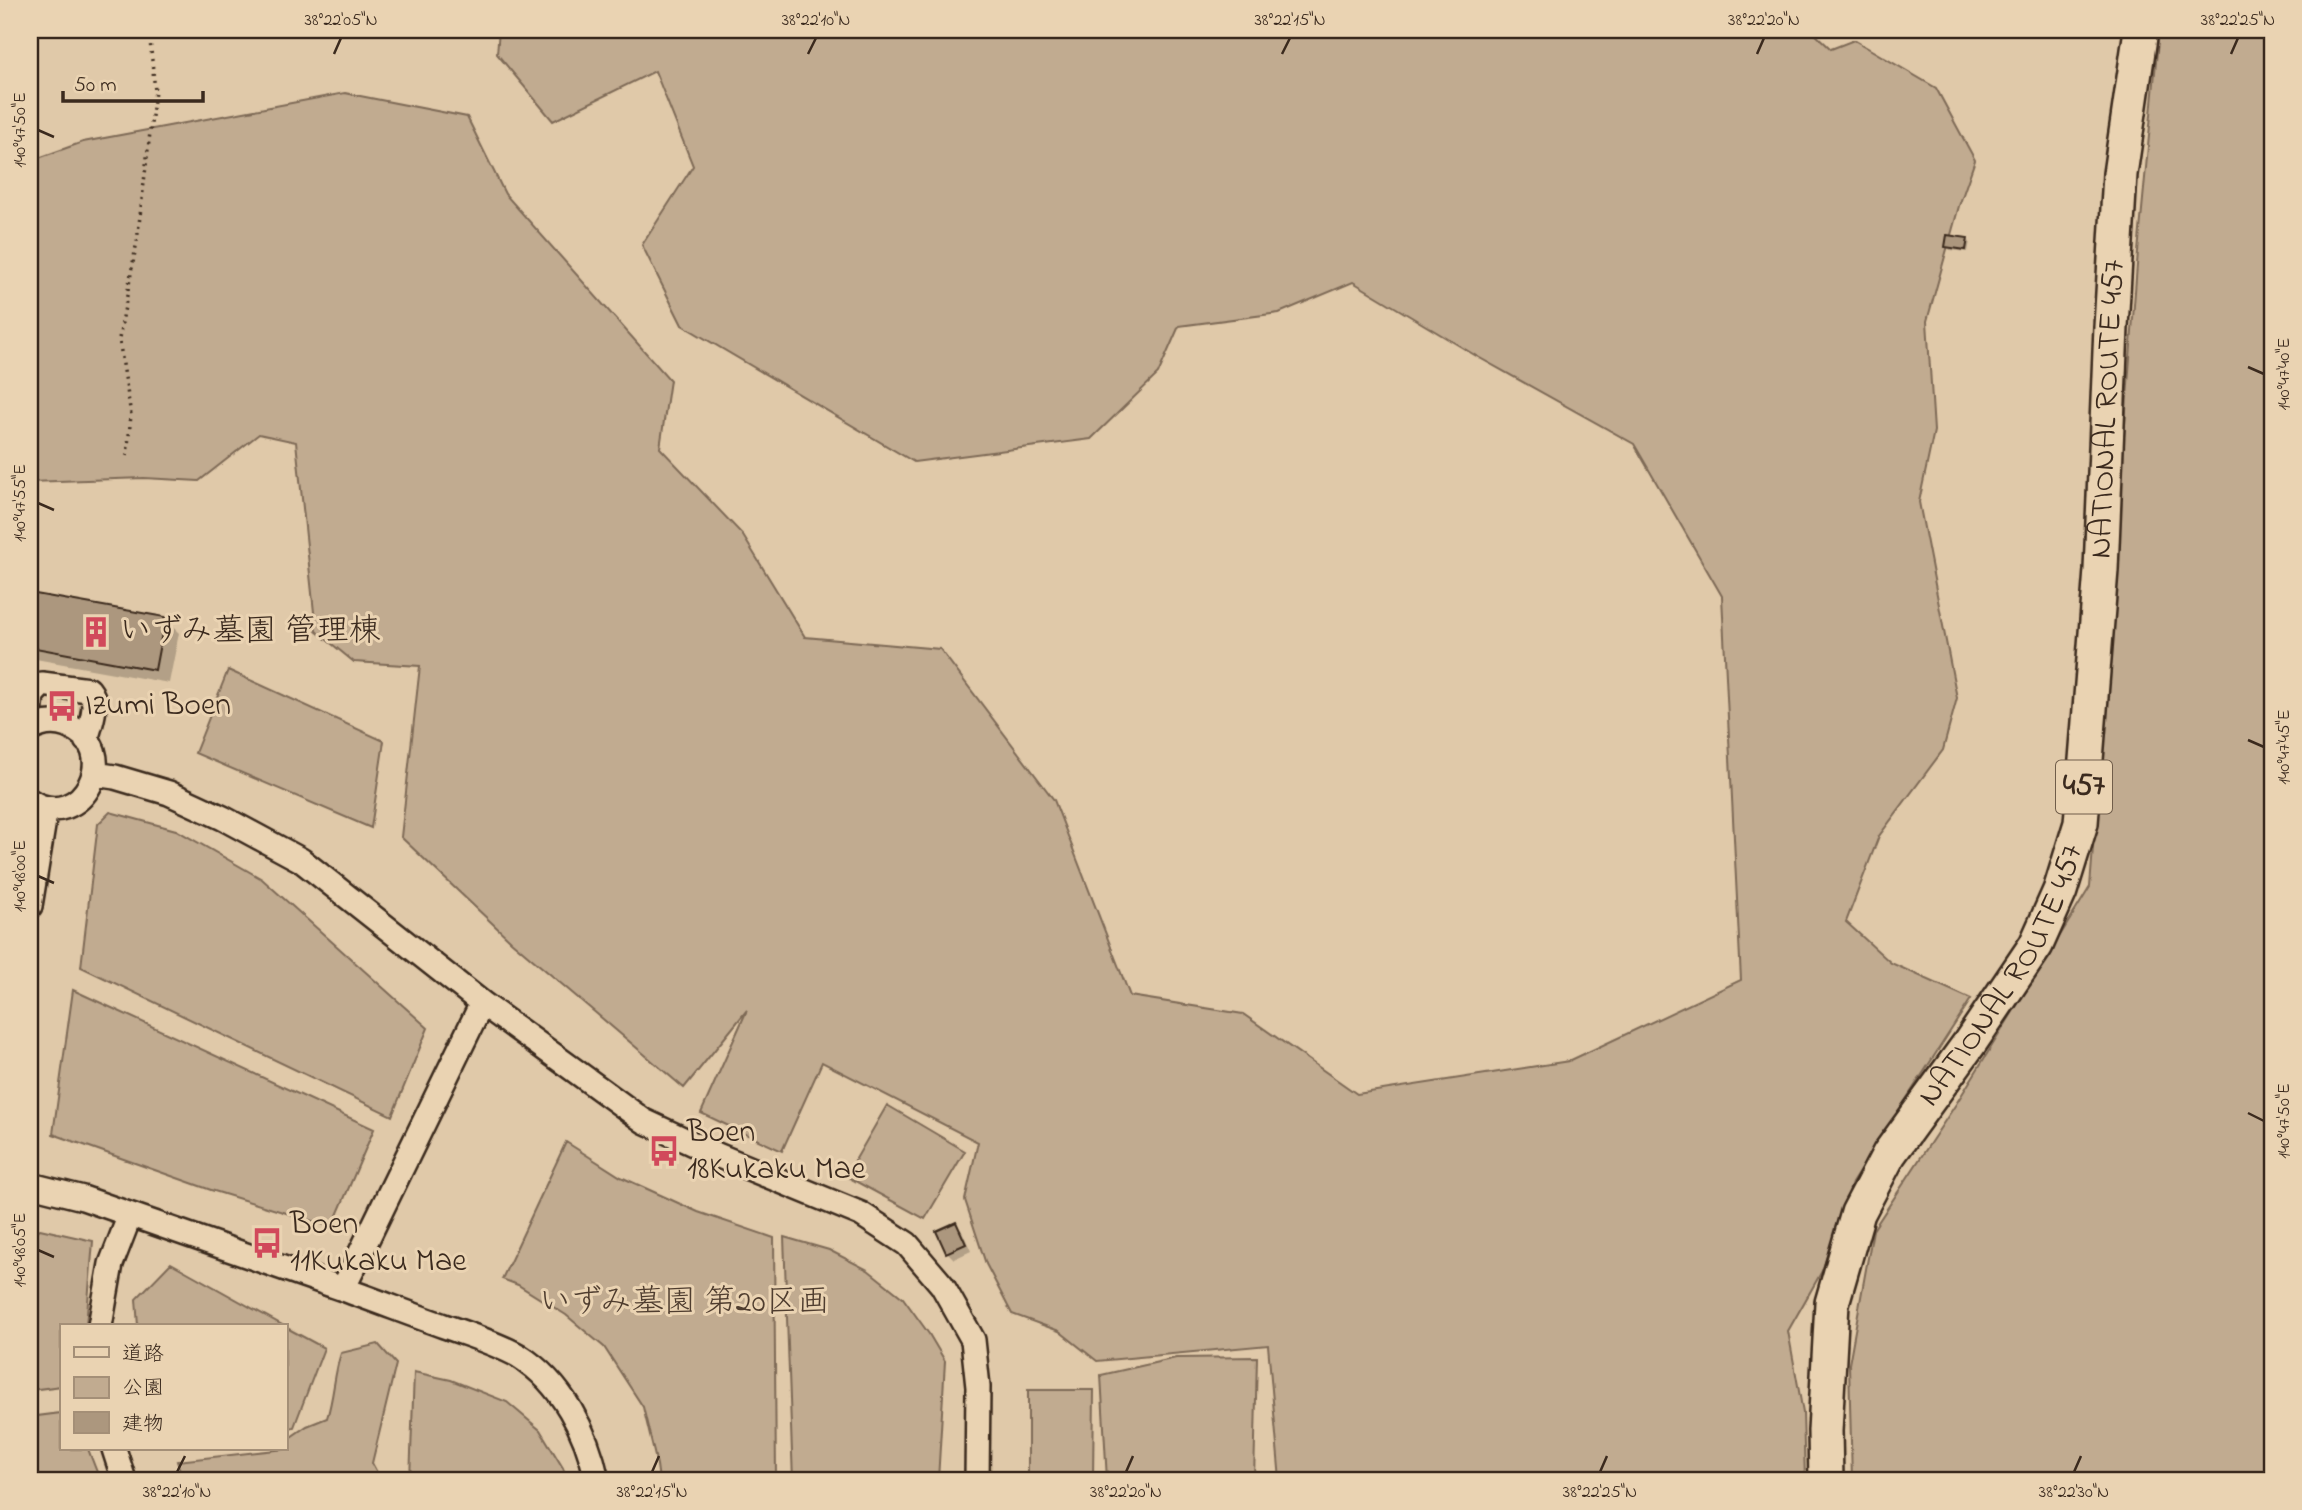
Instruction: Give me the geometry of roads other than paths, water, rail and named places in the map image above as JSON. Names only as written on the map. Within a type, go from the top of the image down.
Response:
[{"type":"highway","name":"NATIONAL ROUTE 457","points":[[1826,1480],[1825,1431],[1832,1303],[1858,1213],[1889,1154],[1969,1044],[2036,945],[2060,891],[2081,823],[2101,570],[2120,174],[2141,30]]},
{"type":"street","points":[[30,715],[32,695],[42,684],[89,690],[94,696],[94,704],[86,740]]},
{"type":"street","points":[[30,730],[47,723],[73,728],[86,740],[95,760],[90,786],[72,804],[60,808],[38,804],[30,906]]},
{"type":"street","points":[[94,774],[115,777],[169,793],[223,818],[301,860],[482,1003],[644,1121],[717,1155],[861,1214],[906,1244],[942,1285],[973,1340],[978,1387],[976,1480]]},
{"type":"street","points":[[343,1289],[482,1003]]},
{"type":"street","points":[[30,1186],[83,1198],[343,1289],[520,1357],[543,1376],[564,1399],[583,1433],[597,1480]]},
{"type":"street","points":[[100,1324],[111,1264],[130,1215]]},
{"type":"street","points":[[114,1450],[124,1480]]},
{"type":"place","name":"いずみ墓園 管理棟","points":[[96,632]]},
{"type":"place","name":"Izumi Boen","points":[[62,706]]},
{"type":"place","name":"Boen 18Kukaku Mae","points":[[664,1151]]},
{"type":"place","name":"Boen 11Kukaku Mae","points":[[267,1243]]},
{"type":"park label","name":"いずみ墓園 第20区画","points":[[684,1303]]}]
